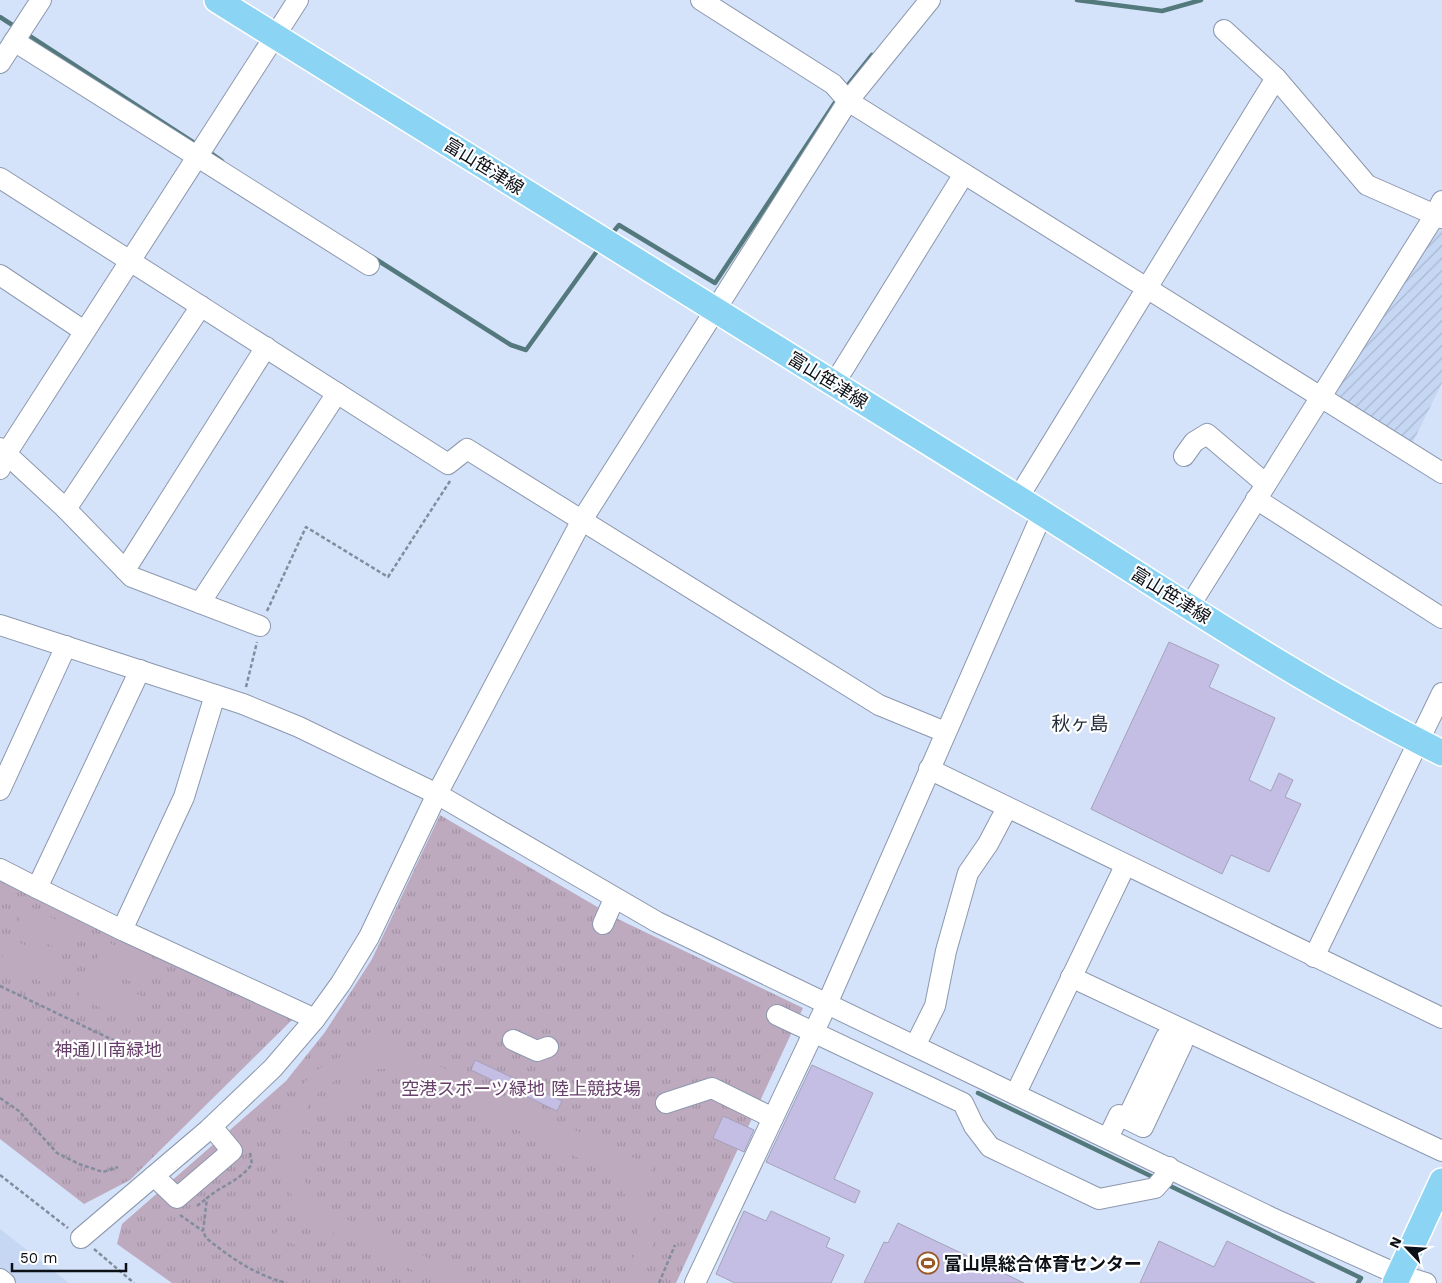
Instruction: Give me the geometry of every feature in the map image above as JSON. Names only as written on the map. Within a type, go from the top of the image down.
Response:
[{"type":"main road","name":"富山笹津線","points":[[217,0],[1018,498],[1189,607],[1362,712],[1442,754]]},
{"type":"main road","points":[[1397,1279],[1442,1181]]},
{"type":"street","points":[[0,63],[41,0]]},
{"type":"street","points":[[260,626],[132,578],[66,509],[2,457],[298,0]]},
{"type":"street","points":[[701,0],[833,84],[848,101],[1442,473]]},
{"type":"street","points":[[89,1232],[212,1127],[274,1068],[315,1019],[369,937],[437,794],[582,520],[848,101],[930,0]]},
{"type":"street","points":[[1189,607],[1320,397],[1440,211],[1367,185],[1276,78],[1224,30]]},
{"type":"street","points":[[14,41],[196,158],[369,265]]},
{"type":"street","points":[[1018,498],[1276,78]]},
{"type":"street","points":[[834,384],[964,174]]},
{"type":"street","points":[[0,178],[448,464],[467,449],[879,705],[946,732]]},
{"type":"street","points":[[0,275],[84,331]]},
{"type":"street","points":[[66,509],[201,306]]},
{"type":"street","points":[[125,570],[266,347]]},
{"type":"street","points":[[200,603],[337,393]]},
{"type":"street","points":[[1184,456],[1194,442],[1207,434],[1261,492],[1442,618]]},
{"type":"street","points":[[695,1283],[827,1004],[1042,514]]},
{"type":"street","points":[[0,625],[215,694],[299,726],[437,794],[614,899],[827,1004],[1108,1138],[1163,1177],[1270,1217],[1397,1279],[1426,1283]]},
{"type":"street","points":[[0,790],[66,646]]},
{"type":"street","points":[[37,888],[140,670]]},
{"type":"street","points":[[1314,957],[1442,693]]},
{"type":"street","points":[[122,930],[184,797],[215,694]]},
{"type":"street","points":[[929,769],[1442,1018]]},
{"type":"street","points":[[915,1046],[935,1006],[946,951],[968,872],[988,844],[1007,808]]},
{"type":"street","points":[[1016,1093],[1126,866]]},
{"type":"street","points":[[0,869],[122,930],[315,1019]]},
{"type":"street","points":[[603,924],[614,899]]},
{"type":"street","points":[[1071,978],[1176,1034],[1442,1151]]},
{"type":"street","points":[[777,1014],[813,1033],[963,1103],[974,1126],[990,1147],[1099,1199],[1163,1177]]},
{"type":"street","points":[[1108,1138],[1119,1115],[1143,1127],[1182,1044],[1176,1034]]},
{"type":"street","points":[[514,1040],[537,1051],[548,1047]]},
{"type":"street","points":[[666,1103],[712,1088],[773,1118]]},
{"type":"street","points":[[154,1176],[177,1198],[232,1151],[212,1127]]},
{"type":"street","points":[[0,1279],[5,1283]]},
{"type":"path","points":[[243,704],[260,626],[306,527],[388,576],[456,472],[448,464]]},
{"type":"path","points":[[0,986],[117,1042]]},
{"type":"path","points":[[0,1098],[19,1111],[57,1153],[79,1164],[103,1172],[118,1167]]},
{"type":"path","points":[[250,1151],[252,1164],[246,1172],[207,1198],[203,1231],[206,1238],[250,1270],[270,1279],[287,1283]]},
{"type":"path","points":[[0,1175],[89,1232],[134,1283]]},
{"type":"path","points":[[659,1283],[675,1245]]},
{"type":"shaded area","points":[[1436,223],[1442,226],[1442,383],[1412,444],[1331,395]]},
{"type":"shaded area","points":[[0,1229],[69,1283],[0,1283]]},
{"type":"green space","name":"空港スポーツ緑地 陸上競技場","points":[[440,815],[618,919],[803,1008],[676,1283],[172,1283],[117,1244],[122,1224],[286,1081],[325,1032],[372,959]]},
{"type":"green space","name":"神通川南緑地","points":[[0,878],[293,1019],[130,1180],[84,1204],[0,1139]]},
{"type":"green space","points":[[26,905],[79,931],[68,954],[15,928]]},
{"type":"green space","points":[[10,938],[63,964],[52,987],[0,962]]},
{"type":"green space","points":[[106,941],[158,966],[147,989],[95,965]]},
{"type":"green space","points":[[90,972],[143,997],[131,1022],[78,997]]},
{"type":"green space","points":[[367,1032],[653,1167],[644,1186],[640,1184],[651,1209],[654,1234],[650,1258],[641,1283],[621,1283],[630,1267],[635,1252],[636,1222],[625,1194],[602,1169],[385,1069],[356,1072],[331,1083],[313,1099],[301,1120],[296,1144],[300,1168],[311,1191],[332,1212],[480,1283],[439,1283],[283,1209],[289,1195],[292,1196],[282,1171],[279,1148],[288,1110],[297,1093],[309,1077],[324,1065],[341,1057],[360,1053],[356,1051]]},
{"type":"green space","points":[[347,1083],[354,1088],[358,1095],[362,1111],[315,1116],[316,1112]]},
{"type":"green space","points":[[303,1120],[351,1144],[348,1151],[300,1127]]},
{"type":"green space","points":[[282,1222],[301,1231],[295,1245],[275,1235]]},
{"type":"building","points":[[1169,642],[1219,665],[1209,687],[1275,718],[1249,780],[1271,791],[1279,773],[1293,780],[1285,797],[1301,804],[1269,872],[1231,855],[1222,874],[1091,809]]},
{"type":"building","points":[[475,1060],[562,1101],[557,1111],[471,1070]]},
{"type":"building","points":[[812,1065],[873,1093],[834,1179],[860,1191],[855,1203],[766,1162]]},
{"type":"building","points":[[723,1116],[754,1130],[744,1152],[713,1138]]},
{"type":"building","points":[[744,1211],[766,1221],[771,1211],[830,1238],[826,1247],[844,1255],[831,1283],[735,1283],[716,1274]]},
{"type":"building","name":"富山県総合体育センター","points":[[898,1223],[1024,1283],[864,1283],[884,1242],[888,1243]]},
{"type":"building","name":"富山県総合体育センター","points":[[1159,1241],[1214,1267],[1227,1241],[1315,1283],[1140,1283]]},
{"type":"waterway","points":[[1077,0],[1162,11],[1201,0]]},
{"type":"waterway","points":[[0,17],[17,28]]},
{"type":"waterway","points":[[25,33],[199,146]]},
{"type":"waterway","points":[[844,90],[872,55]]},
{"type":"waterway","points":[[610,236],[619,225],[715,283],[838,98]]},
{"type":"waterway","points":[[208,151],[222,161]]},
{"type":"waterway","points":[[374,258],[511,345],[526,350],[600,247]]},
{"type":"waterway","points":[[978,1093],[1157,1179]]},
{"type":"waterway","points":[[1166,1184],[1361,1278],[1358,1283]]},
{"type":"place","name":"富山県総合体育センター","points":[[928,1263]]},
{"type":"district","name":"秋ヶ島","points":[[1080,723]]}]
